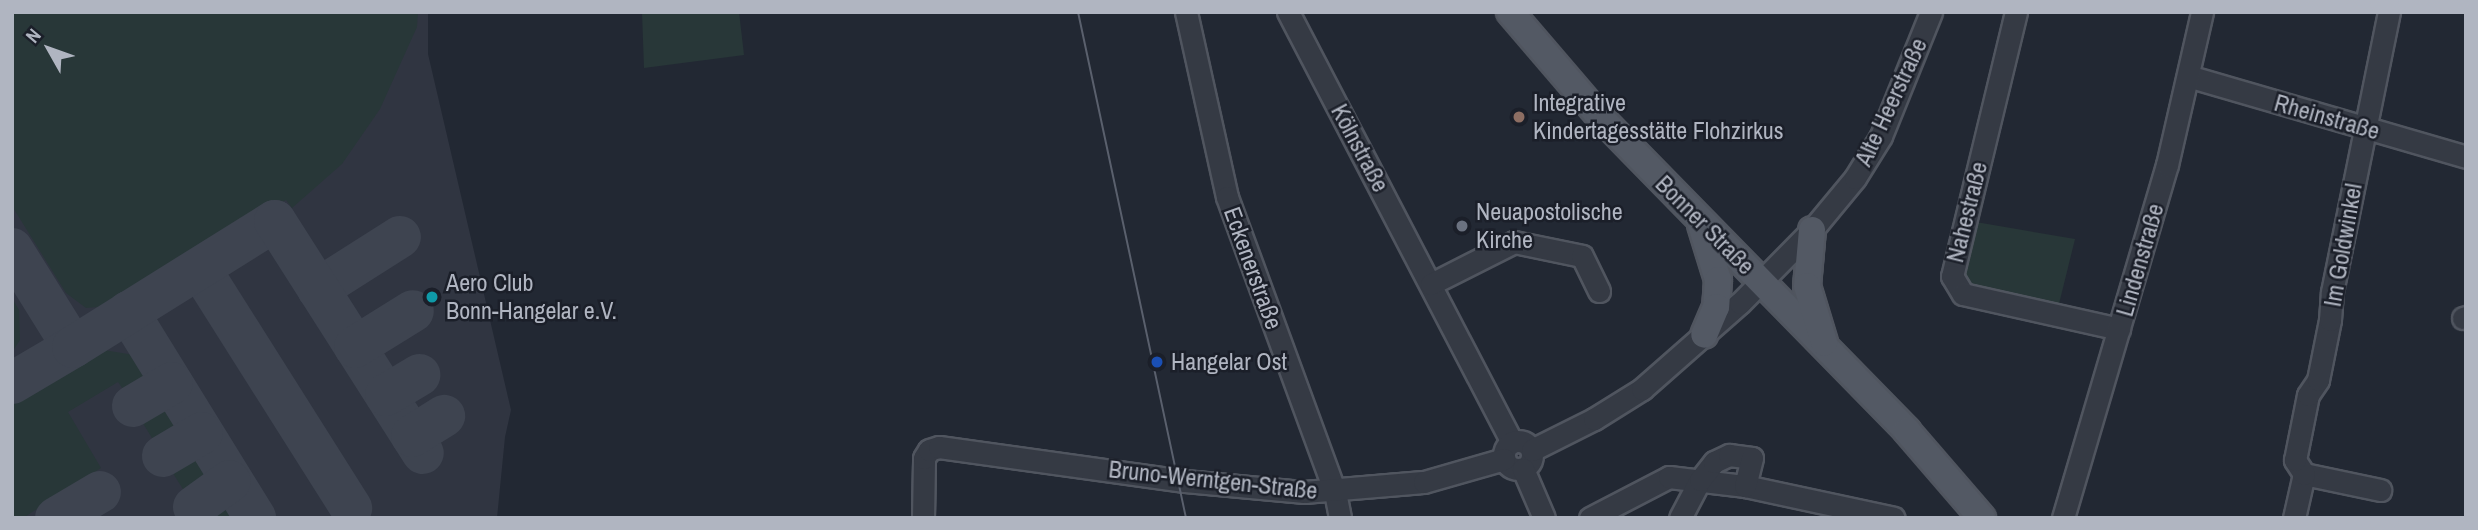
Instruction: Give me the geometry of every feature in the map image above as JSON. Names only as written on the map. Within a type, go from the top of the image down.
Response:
[{"type":"main road","name":"Bonner Straße","points":[[1510,12],[1599,116],[1907,431],[1982,518]]},
{"type":"main road","points":[[1699,220],[1718,280],[1716,307],[1704,335]]},
{"type":"main road","points":[[1812,230],[1807,286],[1826,348]]},
{"type":"main road","name":"Bonner Straße","points":[[1907,431],[1966,518]]},
{"type":"street","name":"Eckenerstraße","points":[[1186,12],[1227,197],[1335,492],[1340,518]]},
{"type":"street","name":"Kölnstraße","points":[[1288,12],[1432,284],[1518,455],[1544,518]]},
{"type":"street","name":"Alte Heerstraße","points":[[1762,282],[1812,230],[1855,178],[1881,136],[1931,12]]},
{"type":"street","name":"Nahestraße","points":[[2017,12],[1952,276],[1963,294],[2119,329]]},
{"type":"street","name":"Lindenstraße","points":[[2072,513],[2119,329],[2167,165],[2202,12]]},
{"type":"street","name":"Im Goldwinkel","points":[[2294,518],[2304,474],[2295,460],[2308,395],[2318,380],[2364,127],[2389,12]]},
{"type":"street","name":"Rheinstraße","points":[[2188,76],[2466,157]]},
{"type":"street","points":[[1432,284],[1514,242],[1583,256],[1599,291]]},
{"type":"street","points":[[1518,455],[1594,419],[1642,390],[1762,282]]},
{"type":"street","name":"Bruno-Werntgen-Straße","points":[[923,518],[924,458],[929,450],[939,447],[1185,481],[1304,492],[1335,492],[1424,482],[1518,455]]},
{"type":"street","points":[[1680,518],[1700,480],[1714,462],[1729,455],[1752,458],[1745,486]]},
{"type":"street","points":[[2304,474],[2380,490]]},
{"type":"street","points":[[1590,518],[1669,477],[1745,486],[1894,518]]},
{"type":"shaded area","points":[[12,12],[428,12],[428,54],[511,410],[505,437],[497,518],[12,518]]},
{"type":"shaded area","points":[[12,12],[418,12],[417,27],[380,109],[342,164],[292,208],[286,200],[110,306],[86,308],[66,293],[12,206]]},
{"type":"shaded area","points":[[642,12],[739,12],[744,55],[644,68]]},
{"type":"shaded area","points":[[1970,221],[2075,239],[2058,308],[1965,288],[1956,273]]},
{"type":"shaded area","points":[[12,298],[19,310],[20,340],[12,352]]},
{"type":"shaded area","points":[[98,349],[140,356],[157,383],[138,394],[125,392],[118,382],[68,412],[101,468],[23,518],[12,518],[12,403]]},
{"type":"shaded area","points":[[168,402],[188,434],[165,444],[155,443],[141,420],[149,410]]},
{"type":"shaded area","points":[[193,448],[218,484],[189,499],[171,470],[174,459]]},
{"type":"shaded area","points":[[228,502],[238,518],[203,518],[204,513]]},
{"type":"taxiway","points":[[73,347],[275,221],[423,453]]},
{"type":"taxiway","points":[[318,289],[400,237]]},
{"type":"taxiway","points":[[12,249],[73,347],[12,383]]},
{"type":"taxiway","points":[[200,269],[351,508]]},
{"type":"taxiway","points":[[355,347],[413,311]]},
{"type":"taxiway","points":[[128,312],[255,518]]},
{"type":"taxiway","points":[[386,395],[419,375]]},
{"type":"taxiway","points":[[133,406],[172,383]]},
{"type":"taxiway","points":[[412,436],[444,416]]},
{"type":"taxiway","points":[[163,456],[202,433]]},
{"type":"taxiway","points":[[194,507],[230,481]]},
{"type":"taxiway","points":[[56,518],[100,492]]},
{"type":"tram line","points":[[1078,12],[1186,518]]},
{"type":"place","name":"Integrative Kindertagesstätte Flohzirkus","points":[[1519,117]]},
{"type":"place","name":"Neuapostolische Kirche","points":[[1462,226]]},
{"type":"place","name":"Aero Club Bonn-Hangelar e.V.","points":[[432,297]]},
{"type":"place","name":"Hangelar Ost","points":[[1157,362]]}]
